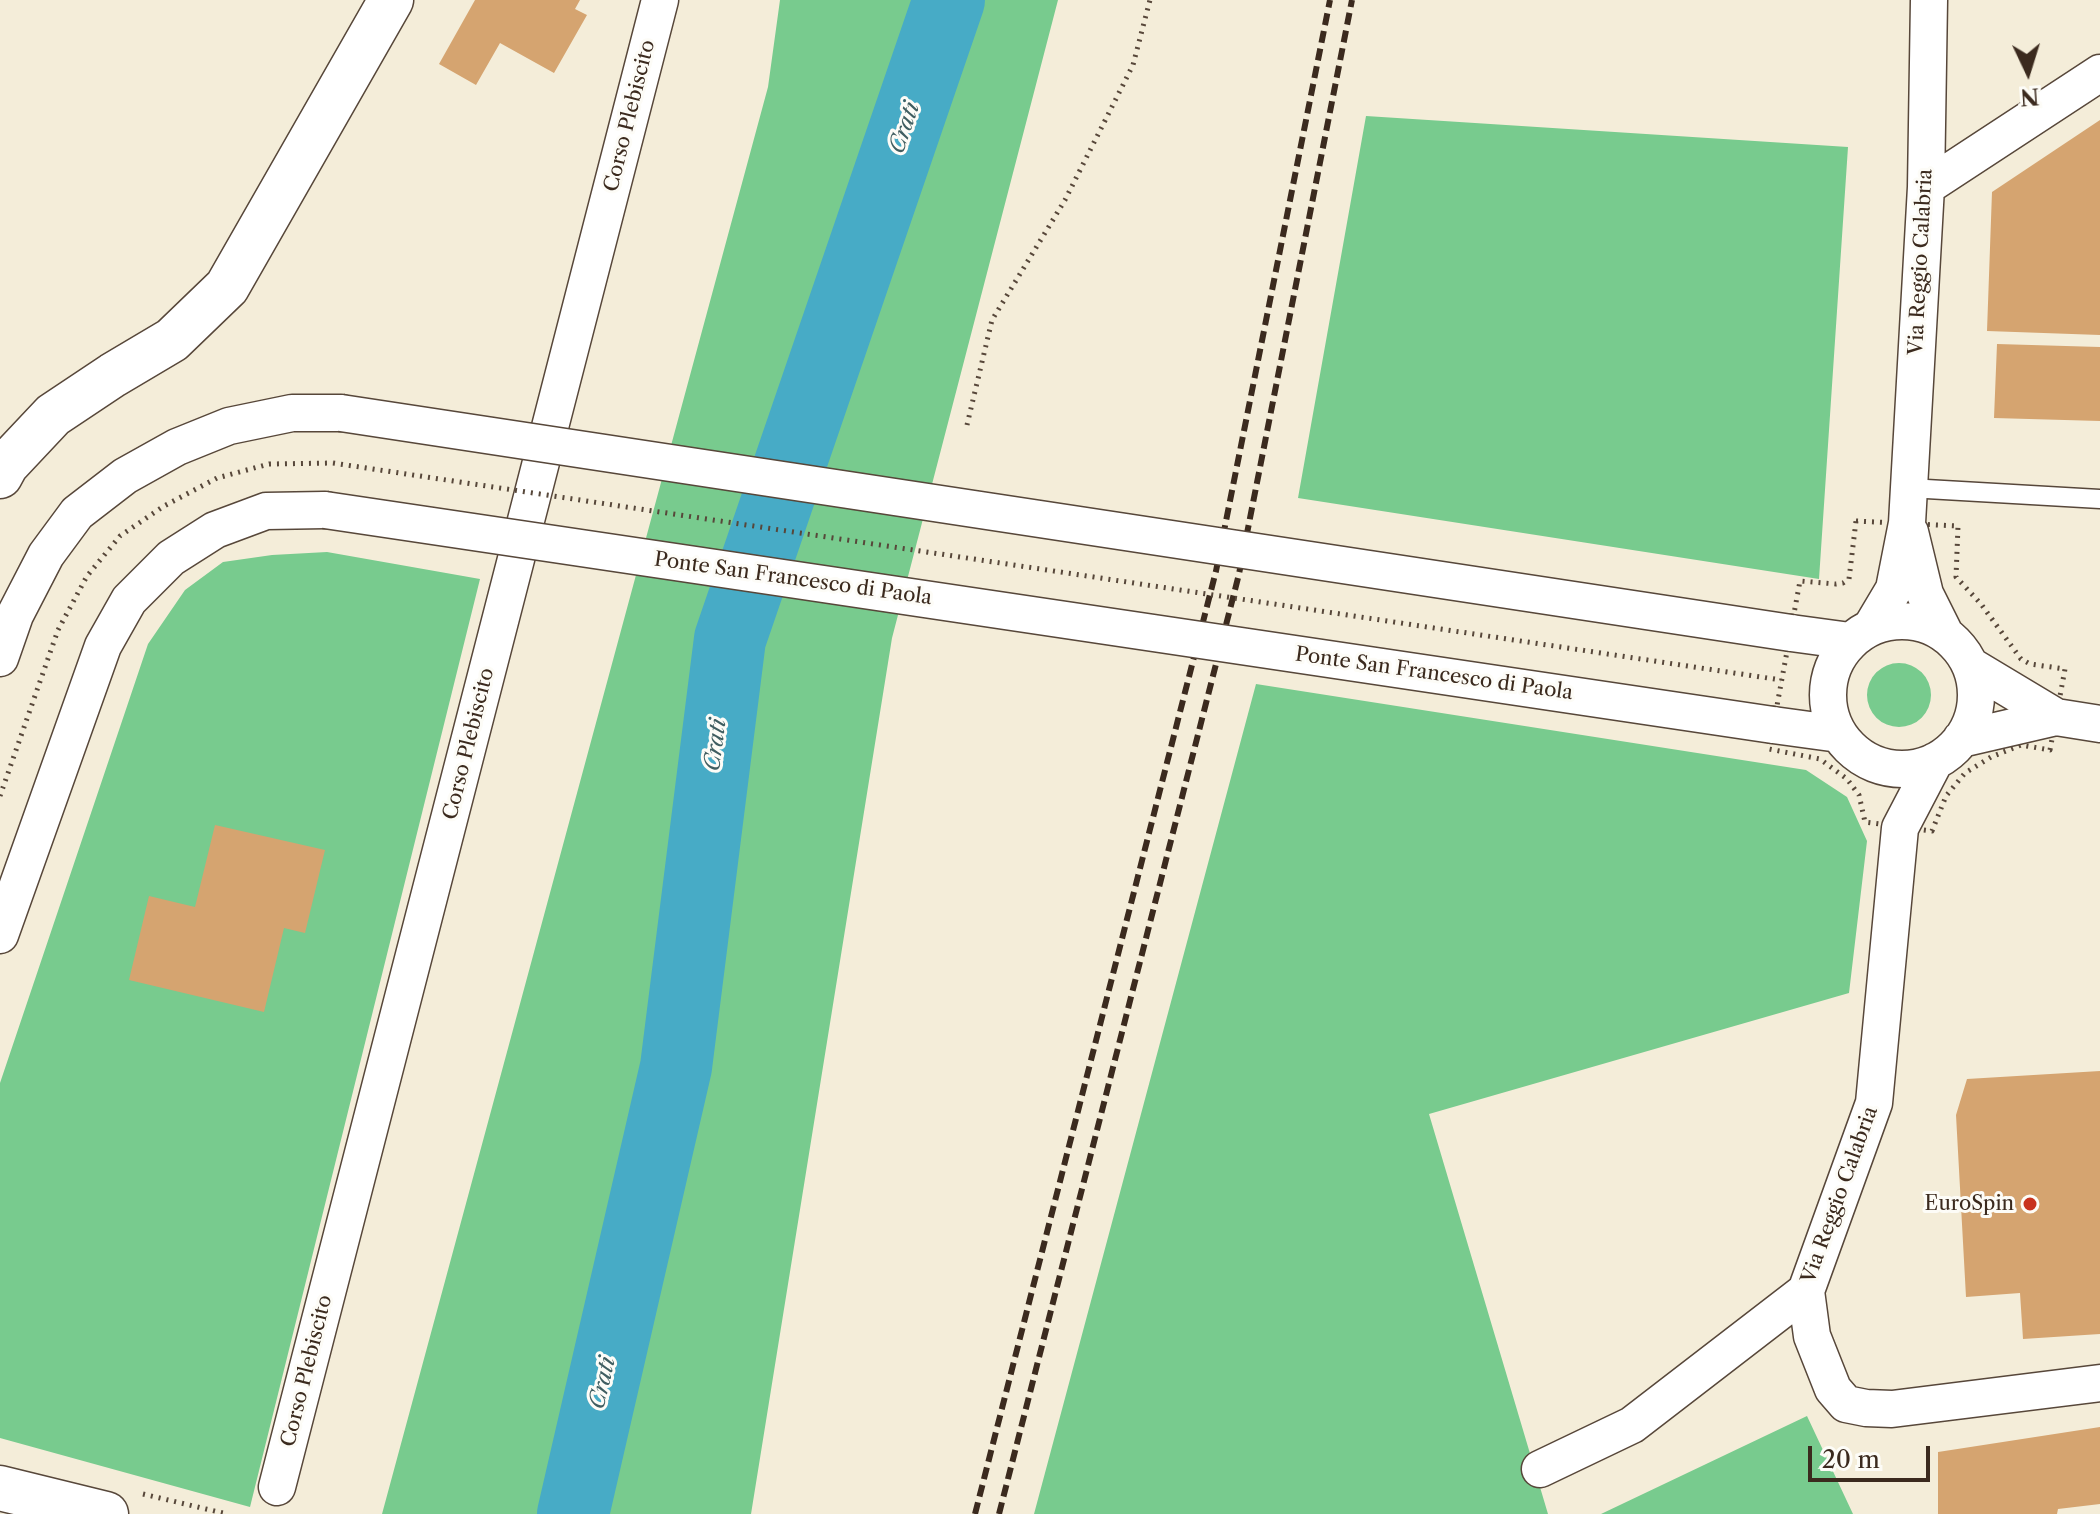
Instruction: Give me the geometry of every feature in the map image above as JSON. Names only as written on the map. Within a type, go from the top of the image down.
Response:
[{"type":"street","points":[[0,476],[6,465],[53,415],[172,340],[227,287],[391,0]]},
{"type":"street","name":"Corso Plebiscito","points":[[277,1487],[660,0]]},
{"type":"street","name":"Via Reggio Calabria","points":[[1900,828],[1871,763],[1852,750],[1839,734],[1830,715],[1827,695],[1837,657],[1861,634],[1894,589],[1908,506],[1926,187],[1929,0]]},
{"type":"street","points":[[1926,187],[2100,73]]},
{"type":"street","points":[[0,658],[15,615],[46,555],[77,513],[125,476],[177,447],[229,426],[292,413],[341,413],[1791,633],[1861,634],[1896,621],[1922,623],[1945,634]]},
{"type":"street","name":"Via Reggio Calabria","points":[[1540,1469],[1632,1425],[1806,1291],[1874,1103],[1900,828],[1948,750],[1974,717],[1976,692],[1971,666],[1960,648],[1945,634],[1925,594],[1908,506]]},
{"type":"street","name":"Ponte San Francesco di Paola","points":[[0,935],[103,646],[129,600],[171,558],[215,530],[266,511],[325,510],[1839,734]]},
{"type":"street","points":[[1971,666],[2056,717],[2100,724]]},
{"type":"street","points":[[1871,763],[1891,769],[1914,768],[1948,750],[2056,717]]},
{"type":"street","points":[[1806,1291],[1812,1336],[1833,1389],[1846,1404],[1892,1409],[2100,1383]]},
{"type":"street","points":[[0,1488],[106,1514]]},
{"type":"lane","points":[[1908,506],[2100,499]]},
{"type":"path","points":[[967,425],[992,320],[1065,200],[1133,65],[1150,0]]},
{"type":"path","points":[[333,463],[1781,680]]},
{"type":"green space","points":[[780,0],[1058,0],[892,638],[751,1514],[382,1514],[768,87]]},
{"type":"green space","points":[[1366,116],[1848,147],[1819,579],[1298,498]]},
{"type":"green space","points":[[327,552],[480,579],[250,1507],[0,1438],[0,1083],[148,644],[185,590],[223,562]]},
{"type":"green space","points":[[1899,663],[1917,669],[1925,677],[1931,695],[1925,713],[1917,721],[1899,727],[1881,721],[1873,713],[1867,695],[1873,677],[1881,669]]},
{"type":"green space","points":[[1256,684],[1806,770],[1847,797],[1867,841],[1849,993],[1429,1114],[1548,1514],[1034,1514]]},
{"type":"green space","points":[[1807,1416],[1853,1514],[1601,1514]]},
{"type":"building","points":[[475,0],[580,0],[575,9],[587,15],[554,73],[500,43],[476,85],[439,64]]},
{"type":"building","points":[[2100,120],[2100,335],[1987,331],[1992,192]]},
{"type":"building","points":[[1997,344],[2100,347],[2100,421],[1994,418]]},
{"type":"building","points":[[215,825],[325,850],[305,933],[284,928],[264,1012],[129,980],[149,896],[195,907]]},
{"type":"building","name":"EuroSpin","points":[[2100,1071],[2100,1334],[2023,1339],[2020,1293],[1966,1297],[1956,1115],[1967,1079]]},
{"type":"building","points":[[2100,1427],[2100,1504],[2058,1509],[2057,1514],[1938,1514],[1938,1452]]},
{"type":"waterway","name":"Crati","points":[[573,1514],[676,1067],[730,639],[949,0]]},
{"type":"railway","points":[[975,1514],[1216,571],[1330,0]]},
{"type":"railway","points":[[999,1514],[1239,574],[1352,0]]},
{"type":"place","name":"EuroSpin","points":[[2030,1204]]}]
